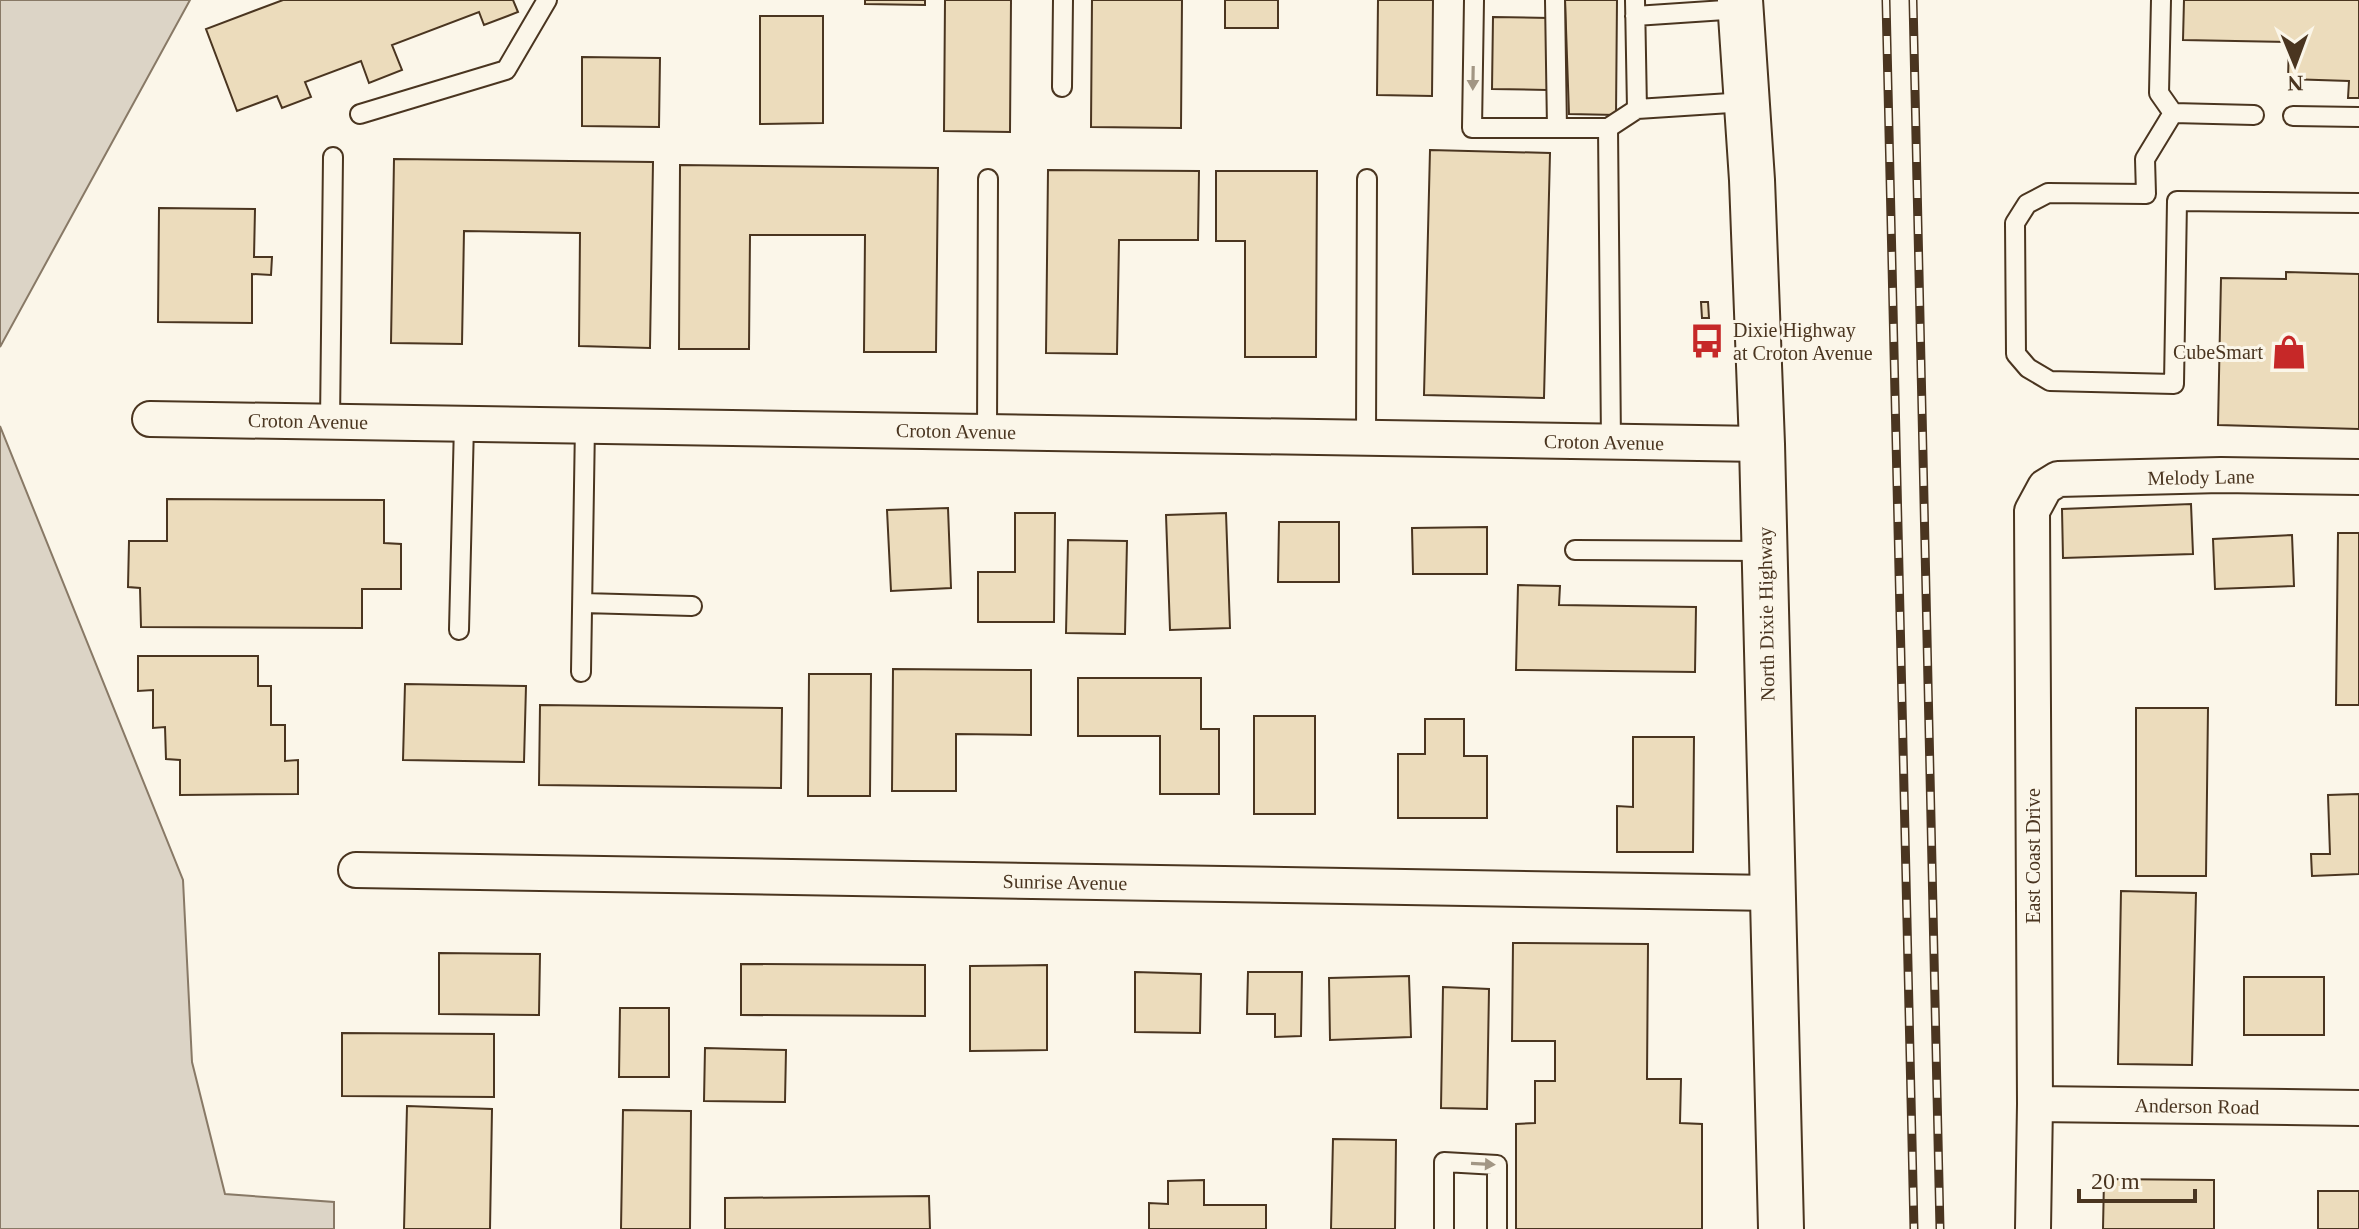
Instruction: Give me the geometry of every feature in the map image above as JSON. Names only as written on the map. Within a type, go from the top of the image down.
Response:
[{"type":"main road","name":"North Dixie Highway","points":[[1740,4],[1752,180],[1762,444],[1781,1229]]},
{"type":"street","name":"Croton Avenue","points":[[150,419],[1762,444]]},
{"type":"street","name":"Melody Lane","points":[[2045,487],[2058,479],[2221,475],[2359,477]]},
{"type":"street","name":"East Coast Drive","points":[[2033,1229],[2032,511],[2045,487]]},
{"type":"street","name":"Sunrise Avenue","points":[[356,870],[1773,893]]},
{"type":"street","name":"Anderson Road","points":[[2035,1104],[2359,1108]]},
{"type":"lane","points":[[360,114],[506,70],[547,0]]},
{"type":"lane","points":[[1062,87],[1063,0]]},
{"type":"lane","points":[[1474,0],[1472,128],[1608,128],[1637,109],[1746,102]]},
{"type":"lane","points":[[1555,0],[1561,23],[1562,79],[1557,128]]},
{"type":"lane","points":[[2161,0],[2159,93],[2173,113]]},
{"type":"lane","points":[[1637,109],[1630,15],[1740,4]]},
{"type":"lane","points":[[1617,78],[1636,78]]},
{"type":"lane","points":[[2173,113],[2254,115]]},
{"type":"lane","points":[[2146,194],[2145,159],[2173,113]]},
{"type":"lane","points":[[2293,116],[2359,117]]},
{"type":"lane","points":[[1608,128],[1611,442]]},
{"type":"lane","points":[[330,422],[333,157]]},
{"type":"lane","points":[[987,432],[988,179]]},
{"type":"lane","points":[[1366,438],[1367,179]]},
{"type":"lane","points":[[2177,201],[2174,384],[2050,381],[2028,368],[2016,354],[2015,223],[2027,204],[2048,193],[2146,194],[2177,201],[2359,203]]},
{"type":"lane","points":[[459,630],[464,424]]},
{"type":"lane","points":[[581,672],[585,425]]},
{"type":"lane","points":[[1575,550],[1764,551]]},
{"type":"lane","points":[[583,603],[692,606]]},
{"type":"lane","points":[[1444,1229],[1444,1162],[1497,1165],[1497,1229]]},
{"type":"shaded area","points":[[0,0],[190,0],[0,347]]},
{"type":"shaded area","points":[[0,426],[183,880],[192,1062],[225,1194],[334,1202],[334,1229],[0,1229]]},
{"type":"building","points":[[283,0],[513,0],[518,12],[484,25],[479,12],[392,45],[402,70],[369,83],[361,61],[305,82],[311,97],[282,108],[277,96],[237,111],[206,29]]},
{"type":"building","points":[[865,0],[925,0],[925,5],[865,4]]},
{"type":"building","points":[[945,0],[1011,0],[1010,132],[944,131]]},
{"type":"building","points":[[1092,0],[1182,0],[1181,128],[1091,127]]},
{"type":"building","points":[[1225,0],[1278,0],[1278,28],[1225,28]]},
{"type":"building","points":[[1378,0],[1433,0],[1432,96],[1377,95]]},
{"type":"building","points":[[1565,0],[1617,0],[1616,115],[1569,114]]},
{"type":"building","points":[[2184,0],[2359,0],[2359,98],[2348,98],[2349,81],[2288,79],[2289,42],[2183,40]]},
{"type":"building","points":[[760,16],[823,16],[823,123],[760,124]]},
{"type":"building","points":[[1493,17],[1549,18],[1547,90],[1492,89]]},
{"type":"building","points":[[582,57],[660,58],[659,127],[582,126]]},
{"type":"building","points":[[1430,150],[1550,153],[1544,398],[1424,395]]},
{"type":"building","points":[[394,159],[653,162],[650,348],[579,346],[580,233],[464,231],[462,344],[391,343]]},
{"type":"building","points":[[680,165],[938,168],[936,352],[864,352],[865,235],[750,235],[749,349],[679,349]]},
{"type":"building","points":[[1048,170],[1199,171],[1198,240],[1119,240],[1117,354],[1046,353]]},
{"type":"building","points":[[1216,171],[1317,171],[1316,357],[1245,357],[1245,241],[1216,241]]},
{"type":"building","points":[[159,208],[255,209],[254,257],[272,257],[271,275],[252,274],[252,323],[158,322]]},
{"type":"building","name":"CubeSmart","points":[[2286,272],[2359,274],[2359,429],[2218,425],[2221,278],[2286,279]]},
{"type":"building","points":[[1701,302],[1708,302],[1709,318],[1702,318]]},
{"type":"building","points":[[167,499],[384,500],[384,543],[401,544],[401,589],[362,589],[362,628],[141,627],[140,588],[128,587],[129,541],[167,541]]},
{"type":"building","points":[[2191,504],[2193,554],[2063,558],[2062,509]]},
{"type":"building","points":[[948,508],[951,588],[891,591],[887,510]]},
{"type":"building","points":[[1015,513],[1055,513],[1054,622],[978,622],[978,572],[1015,572]]},
{"type":"building","points":[[1226,513],[1230,628],[1170,630],[1166,515]]},
{"type":"building","points":[[1279,522],[1339,522],[1339,582],[1278,582]]},
{"type":"building","points":[[1487,527],[1487,574],[1413,574],[1412,528]]},
{"type":"building","points":[[2338,533],[2359,533],[2359,705],[2336,705]]},
{"type":"building","points":[[2292,535],[2294,586],[2215,589],[2213,539]]},
{"type":"building","points":[[1068,540],[1127,541],[1125,634],[1066,633]]},
{"type":"building","points":[[1518,585],[1560,586],[1559,605],[1696,607],[1695,672],[1516,670]]},
{"type":"building","points":[[138,656],[258,656],[258,686],[271,686],[271,725],[285,725],[285,761],[298,760],[298,794],[180,795],[180,760],[166,759],[165,727],[153,728],[153,690],[138,691]]},
{"type":"building","points":[[893,669],[1031,670],[1031,735],[956,734],[956,791],[892,791]]},
{"type":"building","points":[[809,674],[871,674],[870,796],[808,796]]},
{"type":"building","points":[[1078,678],[1201,678],[1201,729],[1219,729],[1219,794],[1160,794],[1160,736],[1078,736]]},
{"type":"building","points":[[405,684],[526,686],[524,762],[403,760]]},
{"type":"building","points":[[540,705],[782,708],[781,788],[539,785]]},
{"type":"building","points":[[2136,708],[2208,708],[2206,876],[2136,876]]},
{"type":"building","points":[[1254,716],[1315,716],[1315,814],[1254,814]]},
{"type":"building","points":[[1425,719],[1464,719],[1464,756],[1487,756],[1487,818],[1398,818],[1398,754],[1425,754]]},
{"type":"building","points":[[1633,737],[1694,737],[1693,852],[1617,852],[1617,806],[1633,807]]},
{"type":"building","points":[[2359,794],[2359,874],[2312,876],[2311,854],[2330,854],[2328,795]]},
{"type":"building","points":[[2121,891],[2196,893],[2192,1065],[2118,1064]]},
{"type":"building","points":[[1513,943],[1648,944],[1647,1079],[1681,1079],[1680,1123],[1702,1124],[1702,1229],[1516,1229],[1516,1124],[1535,1123],[1535,1081],[1555,1081],[1555,1041],[1512,1041]]},
{"type":"building","points":[[439,953],[540,954],[539,1015],[439,1014]]},
{"type":"building","points":[[741,964],[925,965],[925,1016],[741,1015]]},
{"type":"building","points":[[1047,965],[1047,1050],[970,1051],[970,966]]},
{"type":"building","points":[[1135,972],[1201,974],[1200,1033],[1135,1032]]},
{"type":"building","points":[[1248,972],[1302,972],[1301,1036],[1275,1037],[1275,1014],[1247,1014]]},
{"type":"building","points":[[1409,976],[1411,1037],[1330,1040],[1329,978]]},
{"type":"building","points":[[2244,977],[2324,977],[2324,1035],[2244,1035]]},
{"type":"building","points":[[1443,987],[1489,989],[1487,1109],[1441,1108]]},
{"type":"building","points":[[620,1008],[669,1008],[669,1077],[619,1077]]},
{"type":"building","points":[[342,1033],[494,1034],[494,1097],[342,1096]]},
{"type":"building","points":[[705,1048],[786,1050],[785,1102],[704,1101]]},
{"type":"building","points":[[407,1106],[492,1109],[490,1229],[404,1229]]},
{"type":"building","points":[[623,1110],[691,1111],[690,1229],[621,1229]]},
{"type":"building","points":[[1333,1139],[1396,1140],[1395,1229],[1331,1229]]},
{"type":"building","points":[[2104,1179],[2214,1180],[2214,1229],[2103,1229]]},
{"type":"building","points":[[1204,1180],[1204,1205],[1266,1205],[1266,1229],[1149,1229],[1149,1203],[1168,1204],[1168,1181]]},
{"type":"building","points":[[2318,1191],[2359,1191],[2359,1229],[2318,1229]]},
{"type":"building","points":[[929,1196],[930,1229],[725,1229],[725,1198]]},
{"type":"railway","points":[[1886,0],[1914,1229]]},
{"type":"railway","points":[[1913,0],[1940,1229]]},
{"type":"place","name":"Dixie Highway at Croton Avenue","points":[[1707,341]]},
{"type":"place","name":"CubeSmart","points":[[2289,352]]}]
